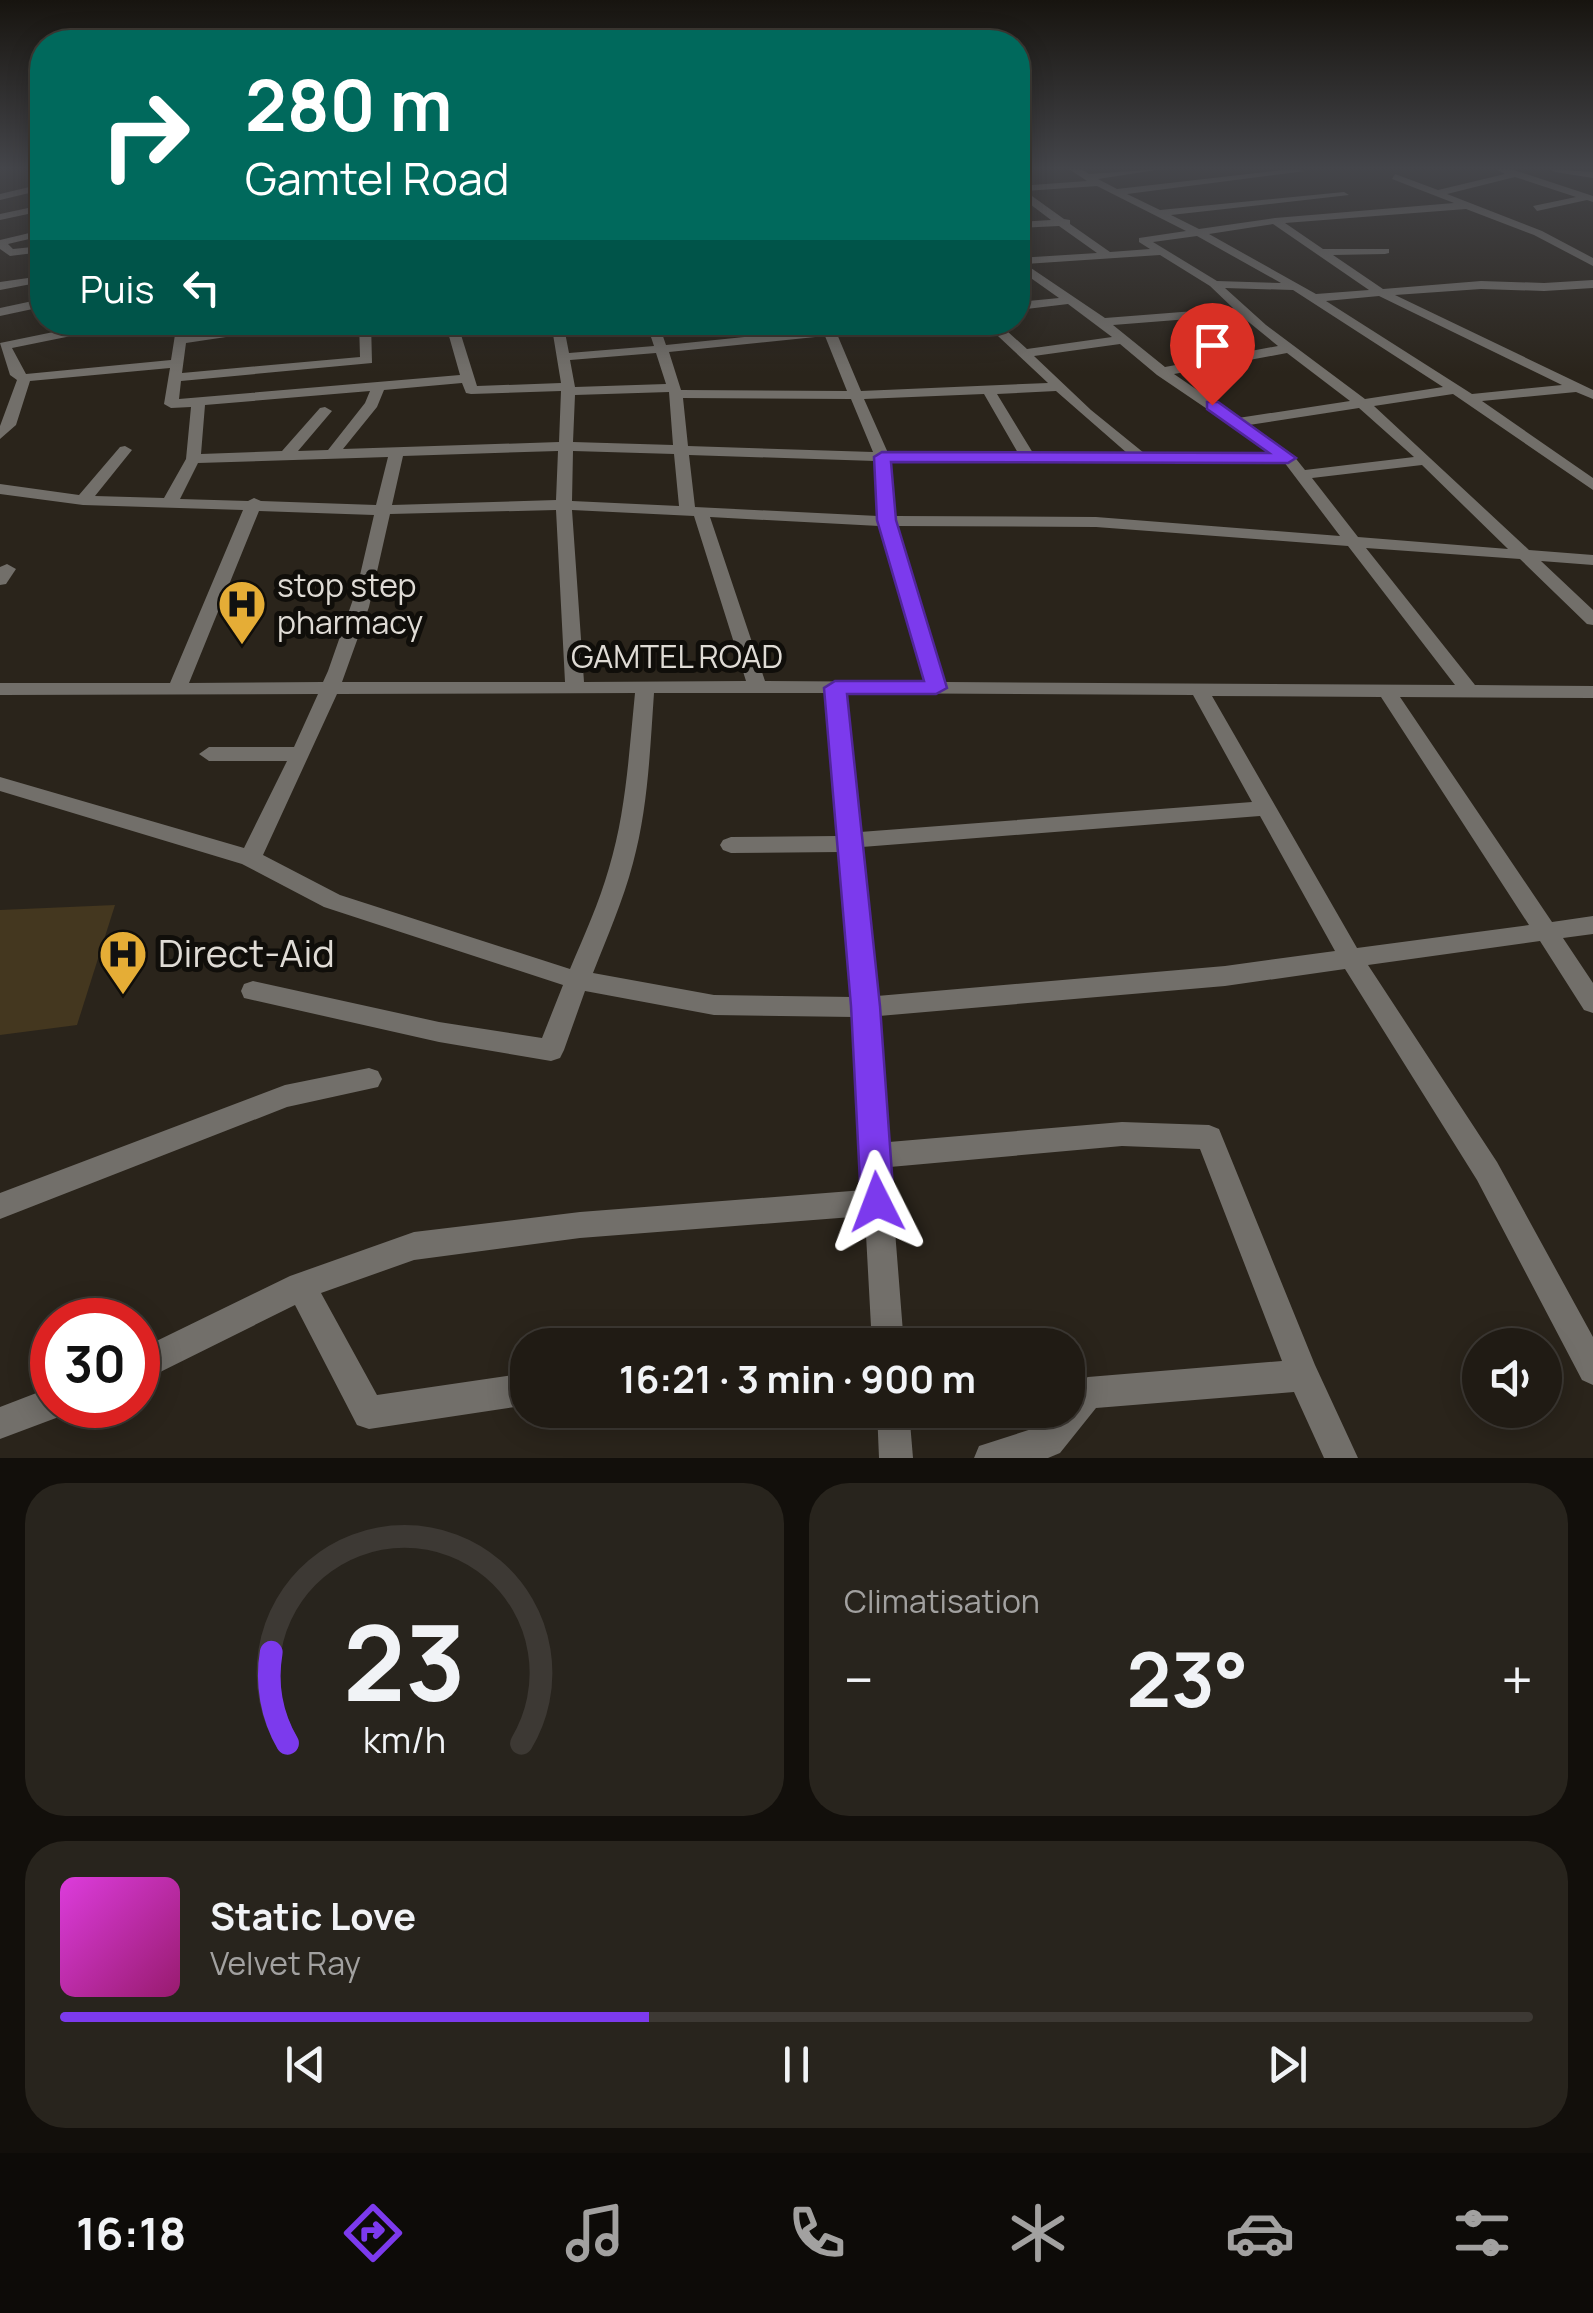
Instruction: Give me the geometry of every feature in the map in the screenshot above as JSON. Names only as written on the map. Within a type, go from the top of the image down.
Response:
[{"type":"street","points":[[1085,237],[1108,255]]},
{"type":"street","points":[[1150,237],[1144,238],[1214,284],[1427,460],[1593,620]]},
{"type":"street","points":[[1206,237],[1295,287],[1463,393],[1593,485]]},
{"type":"street","points":[[1299,237],[1382,293],[1586,387],[1593,395]]},
{"type":"street","points":[[1547,237],[1593,263]]},
{"type":"street","points":[[0,243],[10,253],[30,250]]},
{"type":"street","points":[[1322,252],[1385,251]]},
{"type":"street","points":[[1030,262],[1160,252]]},
{"type":"street","points":[[1030,271],[1102,322],[1162,372],[1288,458],[1470,690]]},
{"type":"street","points":[[0,286],[30,281]]},
{"type":"street","points":[[1214,284],[1295,287]]},
{"type":"street","points":[[1313,298],[1481,285],[1544,288],[1593,284]]},
{"type":"street","points":[[1030,305],[1071,300]]},
{"type":"street","points":[[0,312],[30,306]]},
{"type":"street","points":[[1102,322],[1242,311]]},
{"type":"street","points":[[57,335],[2,346],[17,375],[24,378],[366,360],[365,335]]},
{"type":"street","points":[[181,335],[171,404],[466,379]]},
{"type":"street","points":[[180,340],[217,335]]},
{"type":"street","points":[[454,335],[471,390],[859,395],[1061,387]]},
{"type":"street","points":[[560,335],[568,389],[564,504],[575,687]]},
{"type":"street","points":[[656,335],[674,391],[694,512],[757,687]]},
{"type":"street","points":[[564,356],[660,350],[775,335]]},
{"type":"street","points":[[832,335],[882,457],[886,520],[936,688]]},
{"type":"street","points":[[1005,335],[1089,416],[1116,433],[1140,458]]},
{"type":"street","points":[[1026,353],[1124,339]]},
{"type":"street","points":[[1162,372],[1291,348]]},
{"type":"street","points":[[0,435],[9,425],[24,378]]},
{"type":"street","points":[[332,454],[372,404],[380,384]]},
{"type":"street","points":[[1238,422],[1361,403],[1586,387]]},
{"type":"street","points":[[989,390],[1029,458]]},
{"type":"street","points":[[170,502],[192,458],[198,402]]},
{"type":"street","points":[[287,456],[326,411]]},
{"type":"street","points":[[192,458],[568,446],[882,457],[1288,458]]},
{"type":"street","points":[[83,500],[124,450]]},
{"type":"street","points":[[250,858],[330,689],[361,604],[396,450]]},
{"type":"street","points":[[1303,475],[1427,460]]},
{"type":"street","points":[[0,489],[83,500],[380,510],[564,504],[886,520],[1096,522],[1593,560]]},
{"type":"street","points":[[177,689],[254,503]]},
{"type":"street","points":[[253,991],[320,1002],[488,1044],[552,1050],[614,890],[630,833],[645,687]]},
{"type":"street","name":"GAMTEL ROAD","points":[[0,689],[757,687],[1593,692]]},
{"type":"street","points":[[835,688],[866,1006],[887,1328]]},
{"type":"street","points":[[1199,689],[1350,958],[1487,1171],[1593,1369]]},
{"type":"street","points":[[1386,690],[1593,1003]]},
{"type":"street","points":[[209,754],[300,754]]},
{"type":"street","points":[[0,784],[250,858],[332,901],[576,980],[714,1006],[866,1006],[1225,976],[1593,926]]},
{"type":"street","points":[[731,846],[850,842],[1265,808]]},
{"type":"street","points":[[0,1206],[285,1096],[368,1079]]},
{"type":"street","points":[[874,1156],[1122,1134],[1209,1137],[1303,1375],[1341,1458]]},
{"type":"street","points":[[160,1356],[301,1286],[414,1246],[580,1225],[877,1202]]},
{"type":"street","points":[[301,1286],[369,1413],[510,1392]]},
{"type":"street","points":[[991,1458],[1048,1441],[1088,1393],[1303,1375]]},
{"type":"street","points":[[0,1423],[30,1411]]},
{"type":"street","points":[[894,1428],[896,1458]]},
{"type":"shaded area","points":[[115,905],[77,1025],[0,1035],[0,910]]},
{"type":"place","name":"stop step pharmacy","points":[[242,646]]},
{"type":"place","name":"Direct-Aid","points":[[123,996]]},
{"type":"route","points":[[877,1202],[866,1006],[835,688],[936,688],[886,520],[882,457],[1288,458],[1212,405]]}]
